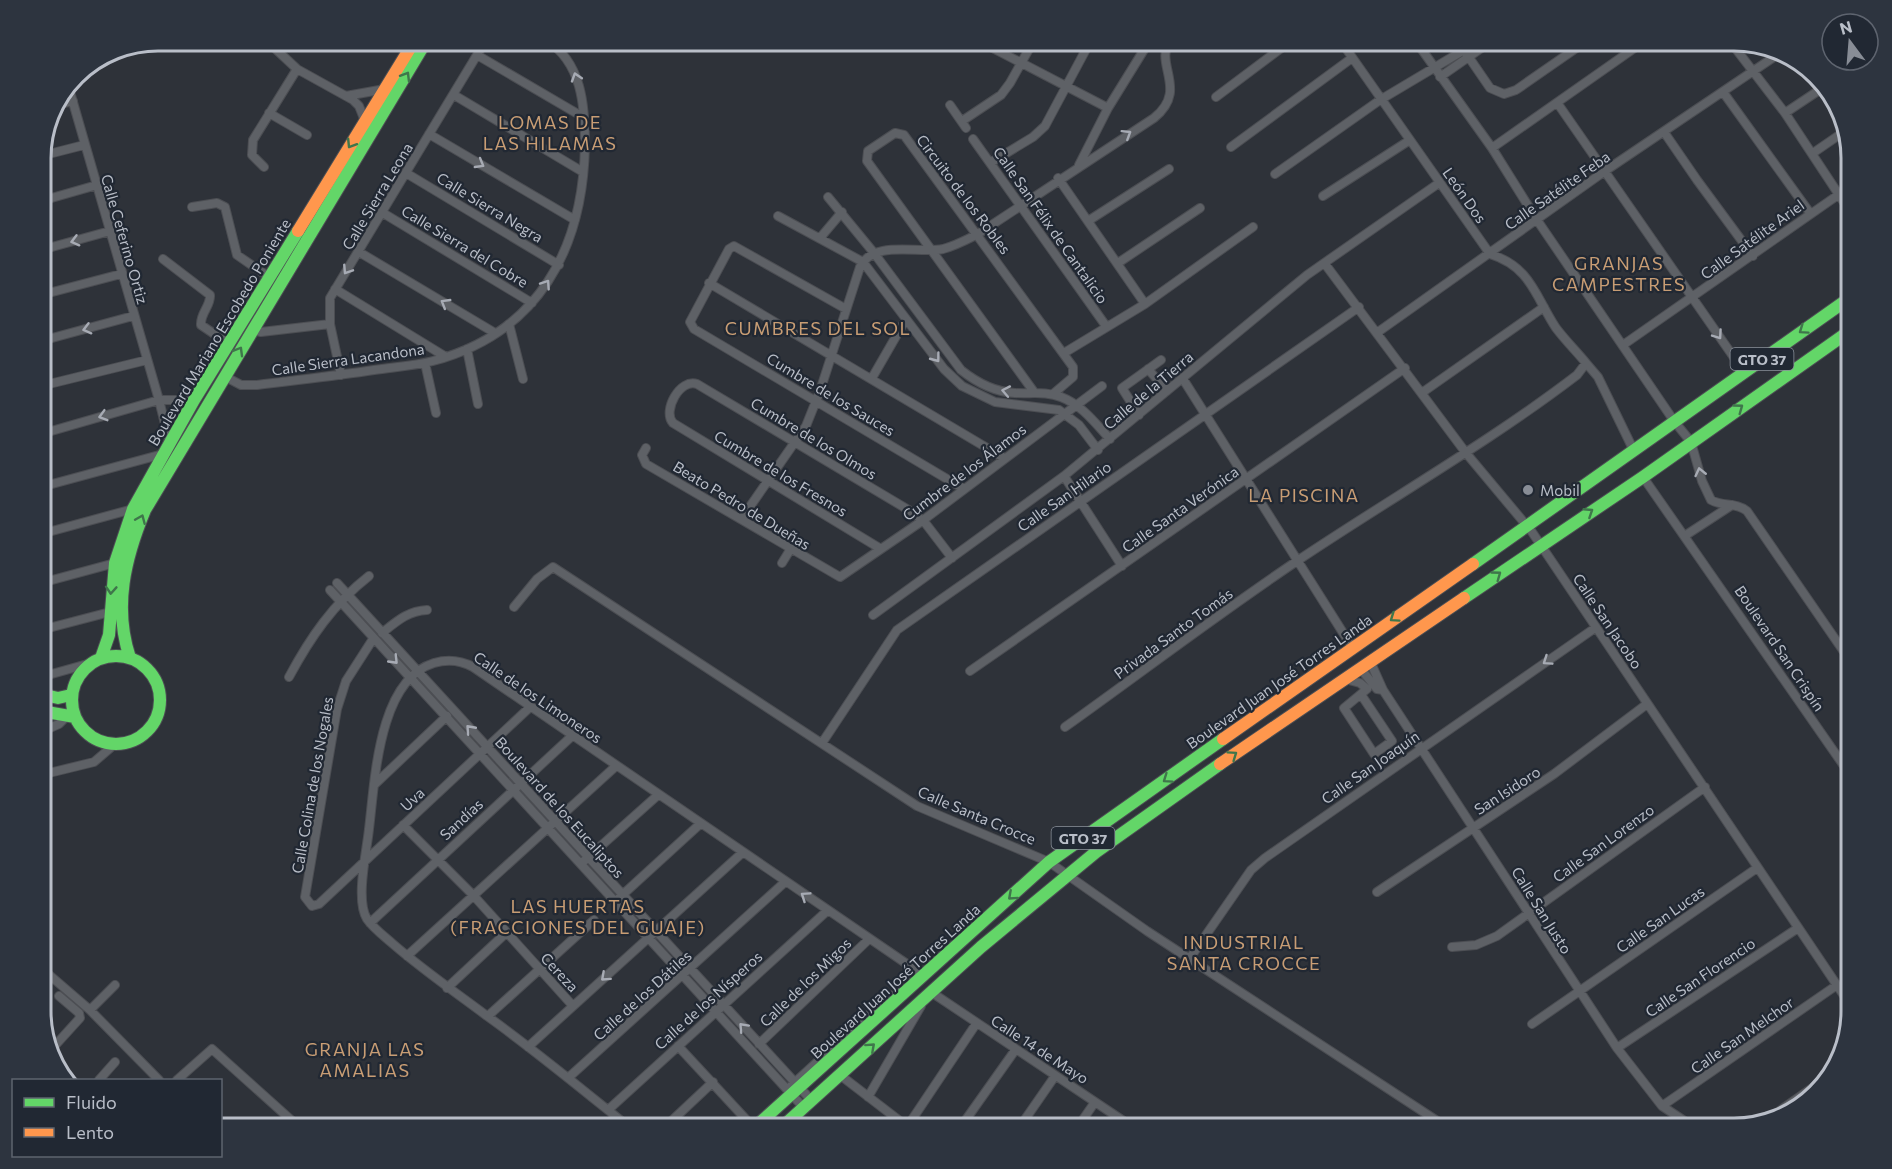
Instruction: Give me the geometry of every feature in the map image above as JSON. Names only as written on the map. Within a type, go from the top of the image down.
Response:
[{"type":"main road","name":"Boulevard Mariano Escobedo Poniente","points":[[130,658],[122,629],[123,595],[137,528],[152,496],[252,330],[365,121],[408,51]]},
{"type":"main road","name":"Boulevard Mariano Escobedo Poniente","points":[[96,660],[107,644],[115,563],[133,510],[194,400],[269,277],[309,223],[420,51]]},
{"type":"main road","name":"Boulevard Juan José Torres Landa","points":[[764,1118],[793,1088],[905,992],[1049,861],[1841,304]]},
{"type":"main road","name":"GTO 37","points":[[793,1118],[929,994],[1066,875],[1218,765],[1365,664],[1455,606],[1540,544],[1643,477],[1841,337]]},
{"type":"main road","points":[[51,713],[70,717],[91,737],[115,744],[139,737],[156,719],[160,695],[150,672],[130,658],[116,656],[96,660],[81,672],[71,695],[70,717]]},
{"type":"main road","points":[[51,696],[58,698],[71,695]]},
{"type":"street","points":[[278,51],[297,69],[346,96],[359,106],[365,121]]},
{"type":"street","name":"Calle Sierra Leona","points":[[341,375],[330,324],[329,302],[479,51]]},
{"type":"street","name":"Calle Sierra Lacandona","points":[[225,376],[234,382],[248,385],[425,363],[467,349],[525,312],[559,265],[575,220],[583,172],[583,117],[580,87],[573,67],[560,51]]},
{"type":"street","points":[[1001,51],[1022,60],[1108,108]]},
{"type":"street","points":[[950,105],[964,125],[1001,95],[1027,51]]},
{"type":"street","points":[[990,163],[1039,132],[1050,118],[1085,51]]},
{"type":"street","points":[[1078,166],[1108,108],[1142,51]]},
{"type":"street","points":[[742,518],[796,443],[817,400],[863,262],[874,253],[933,250],[955,246],[978,234],[1058,178],[1154,117],[1168,104],[1170,86],[1167,51]]},
{"type":"street","points":[[1216,97],[1277,51]]},
{"type":"street","name":"León Dos","points":[[1347,51],[1490,254],[1509,261],[1520,269],[1558,330],[1586,363]]},
{"type":"street","points":[[1422,51],[1492,148],[1537,220],[1674,421],[1691,442],[1702,481],[1711,500],[1721,505],[1732,505],[1747,511],[1841,647]]},
{"type":"street","points":[[1464,51],[1490,88],[1504,94],[1516,90],[1572,51]]},
{"type":"street","points":[[1275,174],[1380,100],[1434,68],[1472,51]]},
{"type":"street","points":[[1492,148],[1631,51]]},
{"type":"street","points":[[1738,51],[1813,153],[1841,199]]},
{"type":"street","points":[[1440,77],[1466,54]]},
{"type":"street","points":[[477,55],[583,117]]},
{"type":"street","points":[[1231,147],[1352,58]]},
{"type":"street","name":"Calle Satélite Feba","points":[[1378,332],[1605,171],[1772,58]]},
{"type":"street","points":[[264,167],[254,159],[251,146],[297,69]]},
{"type":"street","points":[[346,96],[385,89]]},
{"type":"street","points":[[1785,113],[1818,91]]},
{"type":"street","points":[[1723,92],[1810,213]]},
{"type":"street","name":"Calle Ceferino Ortiz","points":[[71,95],[159,400],[166,449]]},
{"type":"street","points":[[453,95],[583,172]]},
{"type":"street","points":[[67,102],[73,101]]},
{"type":"street","points":[[1558,104],[1744,372]]},
{"type":"street","points":[[269,113],[307,135]]},
{"type":"street","points":[[1664,132],[1696,180],[1753,256]]},
{"type":"street","name":"Circuito de los Robles","points":[[1034,392],[866,158],[868,151],[895,133],[904,135],[1064,353],[1074,372],[1068,382],[1053,394]]},
{"type":"street","points":[[429,134],[575,220]]},
{"type":"street","points":[[1813,153],[1839,135]]},
{"type":"street","points":[[1094,137],[1106,148]]},
{"type":"street","name":"Calle San Félix de Cantalicio","points":[[973,140],[1106,327]]},
{"type":"street","points":[[1323,196],[1410,140]]},
{"type":"street","points":[[51,153],[84,145]]},
{"type":"street","points":[[1089,221],[1169,169]]},
{"type":"street","name":"Calle Sierra Negra","points":[[406,173],[559,265]]},
{"type":"street","points":[[1058,178],[1145,304]]},
{"type":"street","name":"Calle de la Tierra","points":[[873,615],[1098,450],[1279,298],[1439,183]]},
{"type":"street","points":[[51,198],[97,185]]},
{"type":"street","name":"Calle Satélite Ariel","points":[[1623,345],[1841,193]]},
{"type":"street","points":[[828,197],[874,253],[961,370],[980,384],[1002,391],[1053,394],[1078,405],[1110,439]]},
{"type":"street","points":[[192,207],[217,203],[225,207],[237,255],[269,277]]},
{"type":"street","points":[[1118,263],[1200,208]]},
{"type":"street","points":[[820,238],[842,212]]},
{"type":"street","name":"Calle Sierra del Cobre","points":[[383,213],[532,303]]},
{"type":"street","points":[[778,216],[863,262],[949,375],[962,386],[995,402],[1039,406],[1066,415],[1078,425],[1098,450]]},
{"type":"street","points":[[1064,353],[1145,304],[1253,227]]},
{"type":"street","points":[[51,247],[110,231]]},
{"type":"street","points":[[846,309],[738,247],[729,249],[709,283],[1004,458]]},
{"type":"street","points":[[359,252],[495,333]]},
{"type":"street","points":[[163,259],[210,295],[210,302],[201,318],[201,325],[229,344]]},
{"type":"street","name":"Calle San Jacobo","points":[[1325,264],[1423,392],[1466,453],[1526,524],[1841,991]]},
{"type":"street","points":[[51,292],[122,274]]},
{"type":"street","name":"Cumbre de los Sauces","points":[[709,283],[690,318],[694,329],[964,489]]},
{"type":"street","points":[[335,290],[446,357]]},
{"type":"street","name":"Calle San Hilario","points":[[822,743],[897,630],[1359,307]]},
{"type":"street","points":[[1423,392],[1544,307]]},
{"type":"street","points":[[51,338],[133,316]]},
{"type":"street","points":[[872,378],[906,319]]},
{"type":"street","points":[[252,330],[261,332],[330,324]]},
{"type":"street","points":[[509,324],[523,379]]},
{"type":"street","points":[[467,349],[478,404]]},
{"type":"street","points":[[51,384],[147,360]]},
{"type":"street","points":[[1139,415],[1121,390],[1161,360]]},
{"type":"street","points":[[425,363],[436,413]]},
{"type":"street","points":[[1466,453],[1520,418],[1577,375],[1586,363],[1598,377],[1633,449]]},
{"type":"street","name":"Calle Santa Verónica","points":[[970,671],[1405,368]]},
{"type":"street","points":[[1149,369],[1167,391]]},
{"type":"street","points":[[1183,379],[1352,648]]},
{"type":"street","name":"Cumbre de los Olmos","points":[[669,418],[668,410],[683,385],[690,382],[796,443],[922,521],[952,558]]},
{"type":"street","name":"Cumbre de los Álamos","points":[[840,577],[922,521],[1102,386]]},
{"type":"street","points":[[51,431],[159,400],[194,400]]},
{"type":"street","name":"Cumbre de los Fresnos","points":[[669,418],[673,423],[881,549]]},
{"type":"street","name":"Beato Pedro de Dueñas","points":[[646,448],[642,455],[646,464],[742,518],[790,550],[840,577]]},
{"type":"street","points":[[51,484],[166,449]]},
{"type":"street","name":"Privada Santo Tomás","points":[[1065,727],[1296,561],[1466,453]]},
{"type":"street","points":[[1064,476],[1122,566]]},
{"type":"street","name":"Boulevard San Crispín","points":[[1643,477],[1686,535],[1841,761]]},
{"type":"street","points":[[1686,535],[1732,505]]},
{"type":"street","points":[[51,531],[133,510]]},
{"type":"street","points":[[782,563],[790,550]]},
{"type":"street","points":[[51,580],[115,563]]},
{"type":"street","name":"Calle Santa Crocce","points":[[514,607],[537,579],[553,567],[916,806],[1049,861],[1066,875],[1433,1118]]},
{"type":"street","points":[[289,677],[315,632],[344,597],[369,576]]},
{"type":"street","name":"Boulevard de los Eucaliptos","points":[[333,587],[382,633],[447,716],[484,750]]},
{"type":"street","name":"Boulevard de los Eucaliptos","points":[[344,597],[374,639],[414,674],[808,1104]]},
{"type":"street","points":[[382,633],[402,617],[427,609]]},
{"type":"street","points":[[51,627],[110,612]]},
{"type":"street","name":"Calle San Joaquín","points":[[1190,958],[1258,864],[1420,747],[1595,628]]},
{"type":"street","name":"Calle Colina de los Nogales","points":[[312,906],[305,897],[337,709],[354,666],[374,639]]},
{"type":"street","points":[[51,674],[96,660]]},
{"type":"street","name":"Calle de los Limoneros","points":[[414,674],[448,660],[465,663],[868,940],[923,975]]},
{"type":"street","name":"Calle San Justo","points":[[1365,664],[1377,689],[1383,690],[1474,828],[1527,915],[1617,1048],[1662,1106],[1680,1118]]},
{"type":"street","points":[[414,674],[390,711],[375,784],[362,902],[370,923],[447,988],[488,1016],[618,1118]]},
{"type":"street","points":[[1344,679],[1365,687],[1366,692],[1344,708],[1374,754],[1392,741],[1362,696]]},
{"type":"street","name":"San Isidoro","points":[[1377,892],[1554,774],[1647,704]]},
{"type":"street","name":"Uva","points":[[312,906],[319,904],[366,862],[529,708]]},
{"type":"street","points":[[375,784],[447,716]]},
{"type":"street","points":[[51,728],[70,717]]},
{"type":"street","name":"Sandías","points":[[370,923],[572,736]]},
{"type":"street","points":[[51,773],[94,762],[115,744]]},
{"type":"street","points":[[407,956],[616,766]]},
{"type":"street","name":"Calle San Lorenzo","points":[[1452,947],[1490,940],[1705,787]]},
{"type":"street","points":[[584,860],[658,795]]},
{"type":"street","points":[[619,898],[700,824]]},
{"type":"street","name":"Cereza","points":[[403,825],[473,895],[573,1006]]},
{"type":"street","points":[[528,1047],[742,853]]},
{"type":"street","name":"Calle San Lucas","points":[[1532,1024],[1757,868]]},
{"type":"street","name":"Calle de los Dátiles","points":[[568,1078],[687,973],[785,882]]},
{"type":"street","name":"Calle de los Nísperos","points":[[608,1110],[827,911]]},
{"type":"street","points":[[488,1016],[594,920]]},
{"type":"street","name":"Calle San Florencio","points":[[1617,1048],[1798,928]]},
{"type":"street","points":[[447,988],[506,933]]},
{"type":"street","name":"Calle de los Migos","points":[[759,1044],[868,940]]},
{"type":"street","points":[[51,976],[90,1010],[158,1079]]},
{"type":"street","points":[[90,1010],[115,985]]},
{"type":"street","name":"Calle San Melchor","points":[[1662,1106],[1837,985]]},
{"type":"street","points":[[868,1097],[929,994]]},
{"type":"street","name":"Calle 14 de Mayo","points":[[929,994],[1119,1118]]},
{"type":"street","points":[[56,1042],[80,1016],[59,996]]},
{"type":"street","name":"Boulevard de los Eucaliptos","points":[[720,1009],[759,1044],[793,1088]]},
{"type":"street","points":[[914,1118],[976,1023]]},
{"type":"street","points":[[678,1046],[745,1118]]},
{"type":"street","points":[[178,1079],[212,1049],[289,1118]]},
{"type":"street","points":[[967,1118],[1016,1049]]},
{"type":"street","points":[[100,1079],[115,1062]]},
{"type":"street","points":[[840,1075],[895,1118]]},
{"type":"street","points":[[1025,1118],[1055,1076]]},
{"type":"street","points":[[675,1118],[713,1082]]},
{"type":"street","points":[[1084,1118],[1095,1102]]},
{"type":"traffic: fast","points":[[130,658],[122,620],[122,601],[127,564],[145,510],[420,51]]},
{"type":"traffic: fast","points":[[101,658],[109,635],[115,563],[133,509],[194,400],[298,231]]},
{"type":"traffic: fast","points":[[1473,564],[1841,304]]},
{"type":"traffic: fast","points":[[1464,598],[1643,477],[1841,337]]},
{"type":"traffic: fast","points":[[116,656],[133,659],[147,669],[157,683],[160,700],[157,717],[147,731],[133,741],[116,744],[99,741],[85,731],[75,717],[72,700],[75,683],[85,669],[99,659],[116,656]]},
{"type":"traffic: fast","points":[[51,696],[58,698],[71,695]]},
{"type":"traffic: fast","points":[[51,713],[75,717]]},
{"type":"traffic: fast","points":[[765,1118],[1049,862],[1223,739]]},
{"type":"traffic: fast","points":[[792,1118],[981,947],[1096,852],[1220,764]]},
{"type":"traffic: slow","points":[[298,231],[408,51]]},
{"type":"traffic: slow","points":[[1223,739],[1473,564]]},
{"type":"traffic: slow","points":[[1220,764],[1464,598]]},
{"type":"place","name":"Mobil","points":[[1528,490]]},
{"type":"district","name":"LOMAS DE LAS HILAMAS","points":[[550,132]]},
{"type":"district","name":"GRANJAS CAMPESTRES","points":[[1619,273]]},
{"type":"district","name":"CUMBRES DEL SOL","points":[[818,328]]},
{"type":"district","name":"LA PISCINA","points":[[1304,495]]},
{"type":"district","name":"LAS HUERTAS (FRACCIONES DEL GUAJE)","points":[[578,916]]},
{"type":"district","name":"INDUSTRIAL SANTA CROCCE","points":[[1244,952]]},
{"type":"district","name":"GRANJA LAS AMALIAS","points":[[365,1059]]}]
